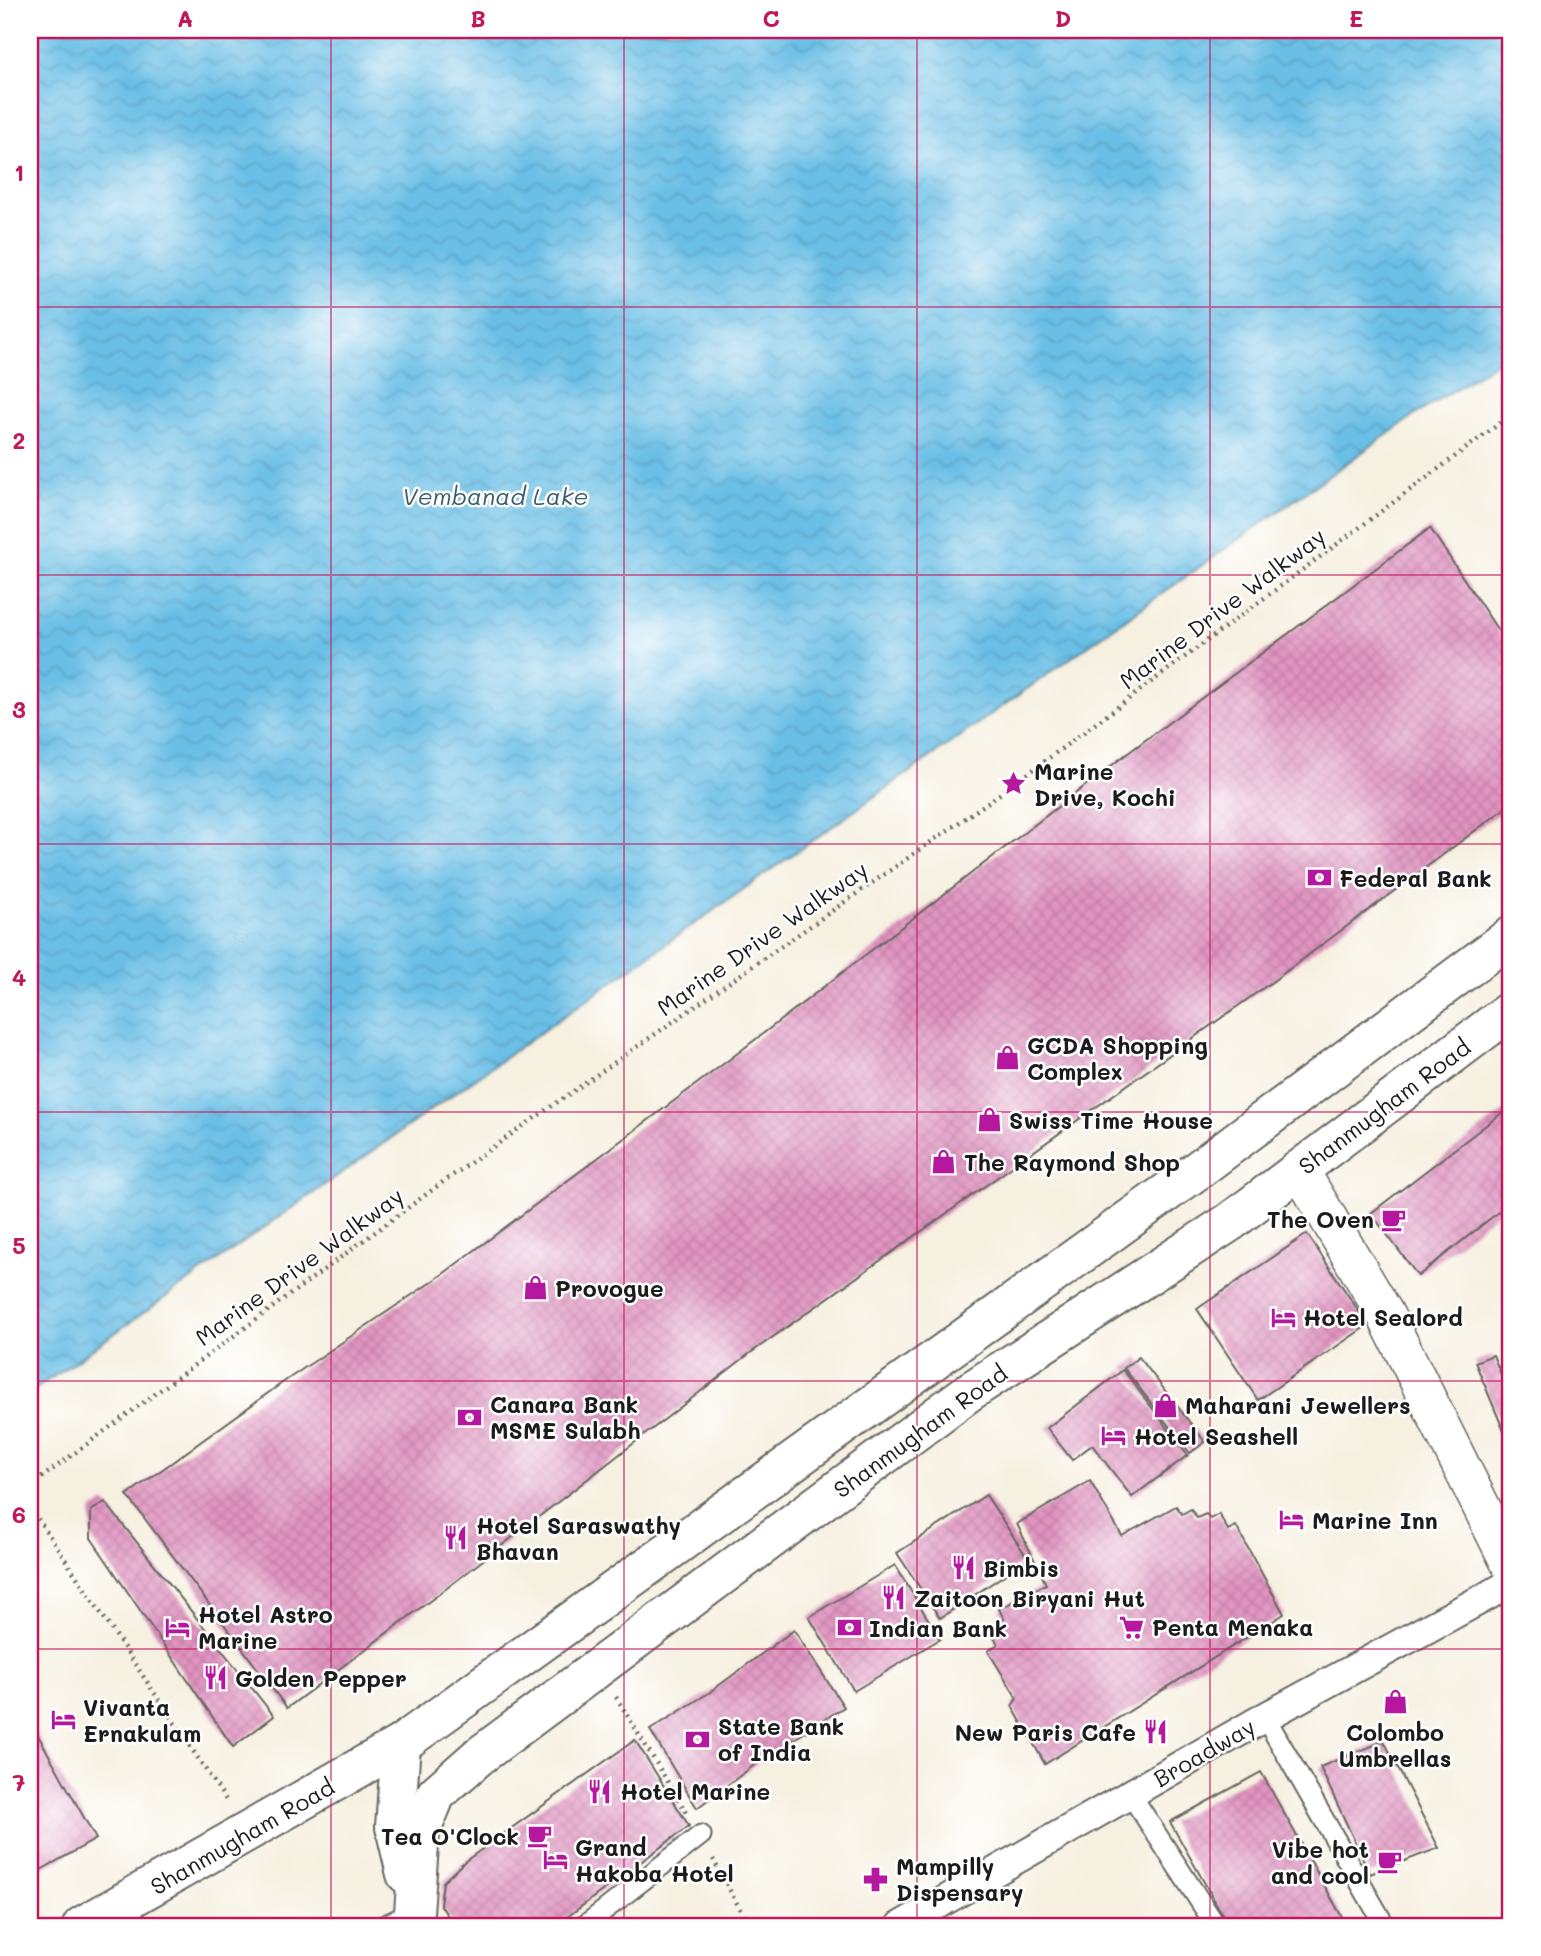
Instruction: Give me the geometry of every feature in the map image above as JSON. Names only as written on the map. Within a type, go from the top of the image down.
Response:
[{"type":"main road","name":"Shanmugham Road","points":[[82,1926],[401,1744],[1195,1172],[1511,936]]},
{"type":"main road","name":"Shanmugham Road","points":[[405,1922],[421,1833],[436,1794],[478,1757],[970,1392],[1230,1222],[1511,1010]]},
{"type":"main road","points":[[1195,1172],[1230,1222]]},
{"type":"main road","name":"Shanmugham Road","points":[[401,1744],[396,1827],[405,1922]]},
{"type":"main road","points":[[401,1744],[436,1794]]},
{"type":"street","points":[[1299,1169],[1385,1314],[1511,1566]]},
{"type":"street","name":"Broadway","points":[[900,1926],[1265,1717],[1511,1583]]},
{"type":"lane","points":[[1265,1717],[1385,1926]]},
{"type":"lane","points":[[1131,1795],[1216,1926]]},
{"type":"lane","points":[[583,1926],[701,1835]]},
{"type":"path","name":"Marine Drive Walkway","points":[[30,1486],[443,1182],[1025,776],[1511,415]]},
{"type":"path","points":[[30,1507],[248,1833]]},
{"type":"path","points":[[599,1669],[701,1835],[749,1926]]},
{"type":"water","name":"Vembanad Lake","points":[[30,30],[1511,30],[1511,353],[1412,417],[30,1393]]},
{"type":"building","points":[[1430,528],[1511,650],[1511,804],[1276,979],[749,1354],[287,1708],[127,1495],[282,1383],[443,1274],[730,1059],[1120,759]]},
{"type":"building","points":[[1511,1106],[1511,1202],[1418,1276],[1371,1213]]},
{"type":"building","name":"Hotel Sealord","points":[[1307,1234],[1368,1325],[1258,1400],[1197,1309]]},
{"type":"building","points":[[1493,1355],[1511,1399],[1511,1448],[1475,1362]]},
{"type":"building","name":"Maharani Jewellers","points":[[1139,1357],[1205,1442],[1190,1453],[1124,1368]]},
{"type":"building","name":"Hotel Seashell","points":[[1123,1370],[1188,1455],[1132,1497],[1092,1445],[1072,1460],[1047,1428]]},
{"type":"building","name":"Penta Menaka","points":[[1090,1481],[1122,1536],[1176,1506],[1182,1514],[1191,1509],[1197,1518],[1206,1514],[1210,1519],[1219,1514],[1228,1530],[1236,1526],[1284,1614],[1045,1764],[1012,1706],[1017,1698],[988,1651],[998,1644],[993,1636],[1002,1631],[997,1622],[1004,1619],[999,1609],[1046,1584],[1017,1524]]},
{"type":"building","points":[[986,1495],[1028,1559],[940,1618],[897,1553]]},
{"type":"building","name":"Hotel Astro Marine","points":[[105,1502],[274,1716],[233,1747],[91,1538],[91,1511]]},
{"type":"building","points":[[1511,1506],[1511,1522],[1505,1509]]},
{"type":"building","points":[[895,1565],[940,1639],[854,1691],[809,1617]]},
{"type":"building","points":[[794,1630],[844,1707],[757,1763],[697,1808],[650,1730],[710,1692]]},
{"type":"building","points":[[30,1721],[96,1839],[30,1876]]},
{"type":"building","points":[[635,1740],[689,1826],[555,1926],[454,1926],[440,1904],[443,1882],[464,1862]]},
{"type":"building","points":[[1384,1741],[1439,1848],[1370,1874],[1320,1767]]},
{"type":"building","points":[[1261,1772],[1347,1926],[1229,1926],[1170,1822]]},
{"type":"place","name":"Marine Drive, Kochi","points":[[1014,784]]},
{"type":"place","name":"Federal Bank","points":[[1319,878]]},
{"type":"place","name":"GCDA Shopping Complex","points":[[1007,1058]]},
{"type":"place","name":"Swiss Time House","points":[[989,1120]]},
{"type":"place","name":"The Raymond Shop","points":[[944,1162]]},
{"type":"place","name":"The Oven","points":[[1394,1219]]},
{"type":"place","name":"Provogue","points":[[535,1288]]},
{"type":"place","name":"Hotel Sealord","points":[[1283,1317]]},
{"type":"place","name":"Maharani Jewellers","points":[[1165,1405]]},
{"type":"place","name":"Canara Bank MSME Sulabh","points":[[470,1417]]},
{"type":"place","name":"Hotel Seashell","points":[[1114,1436]]},
{"type":"place","name":"Marine Inn","points":[[1292,1520]]},
{"type":"place","name":"Hotel Saraswathy Bhavan","points":[[456,1538]]},
{"type":"place","name":"Bimbis","points":[[963,1568]]},
{"type":"place","name":"Zaitoon Biryani Hut","points":[[894,1598]]},
{"type":"place","name":"Hotel Astro Marine","points":[[178,1627]]},
{"type":"place","name":"Penta Menaka","points":[[1132,1627]]},
{"type":"place","name":"Indian Bank","points":[[849,1628]]},
{"type":"place","name":"Golden Pepper","points":[[215,1678]]},
{"type":"place","name":"Colombo Umbrellas","points":[[1395,1702]]},
{"type":"place","name":"Vivanta Ernakulam","points":[[63,1720]]},
{"type":"place","name":"New Paris Cafe","points":[[1156,1732]]},
{"type":"place","name":"State Bank of India","points":[[698,1739]]},
{"type":"place","name":"Hotel Marine","points":[[600,1791]]},
{"type":"place","name":"Tea O'Clock","points":[[539,1836]]},
{"type":"place","name":"Grand Hakoba Hotel","points":[[555,1860]]},
{"type":"place","name":"Vibe hot and cool","points":[[1389,1862]]},
{"type":"place","name":"Mampilly Dispensary","points":[[876,1879]]}]
